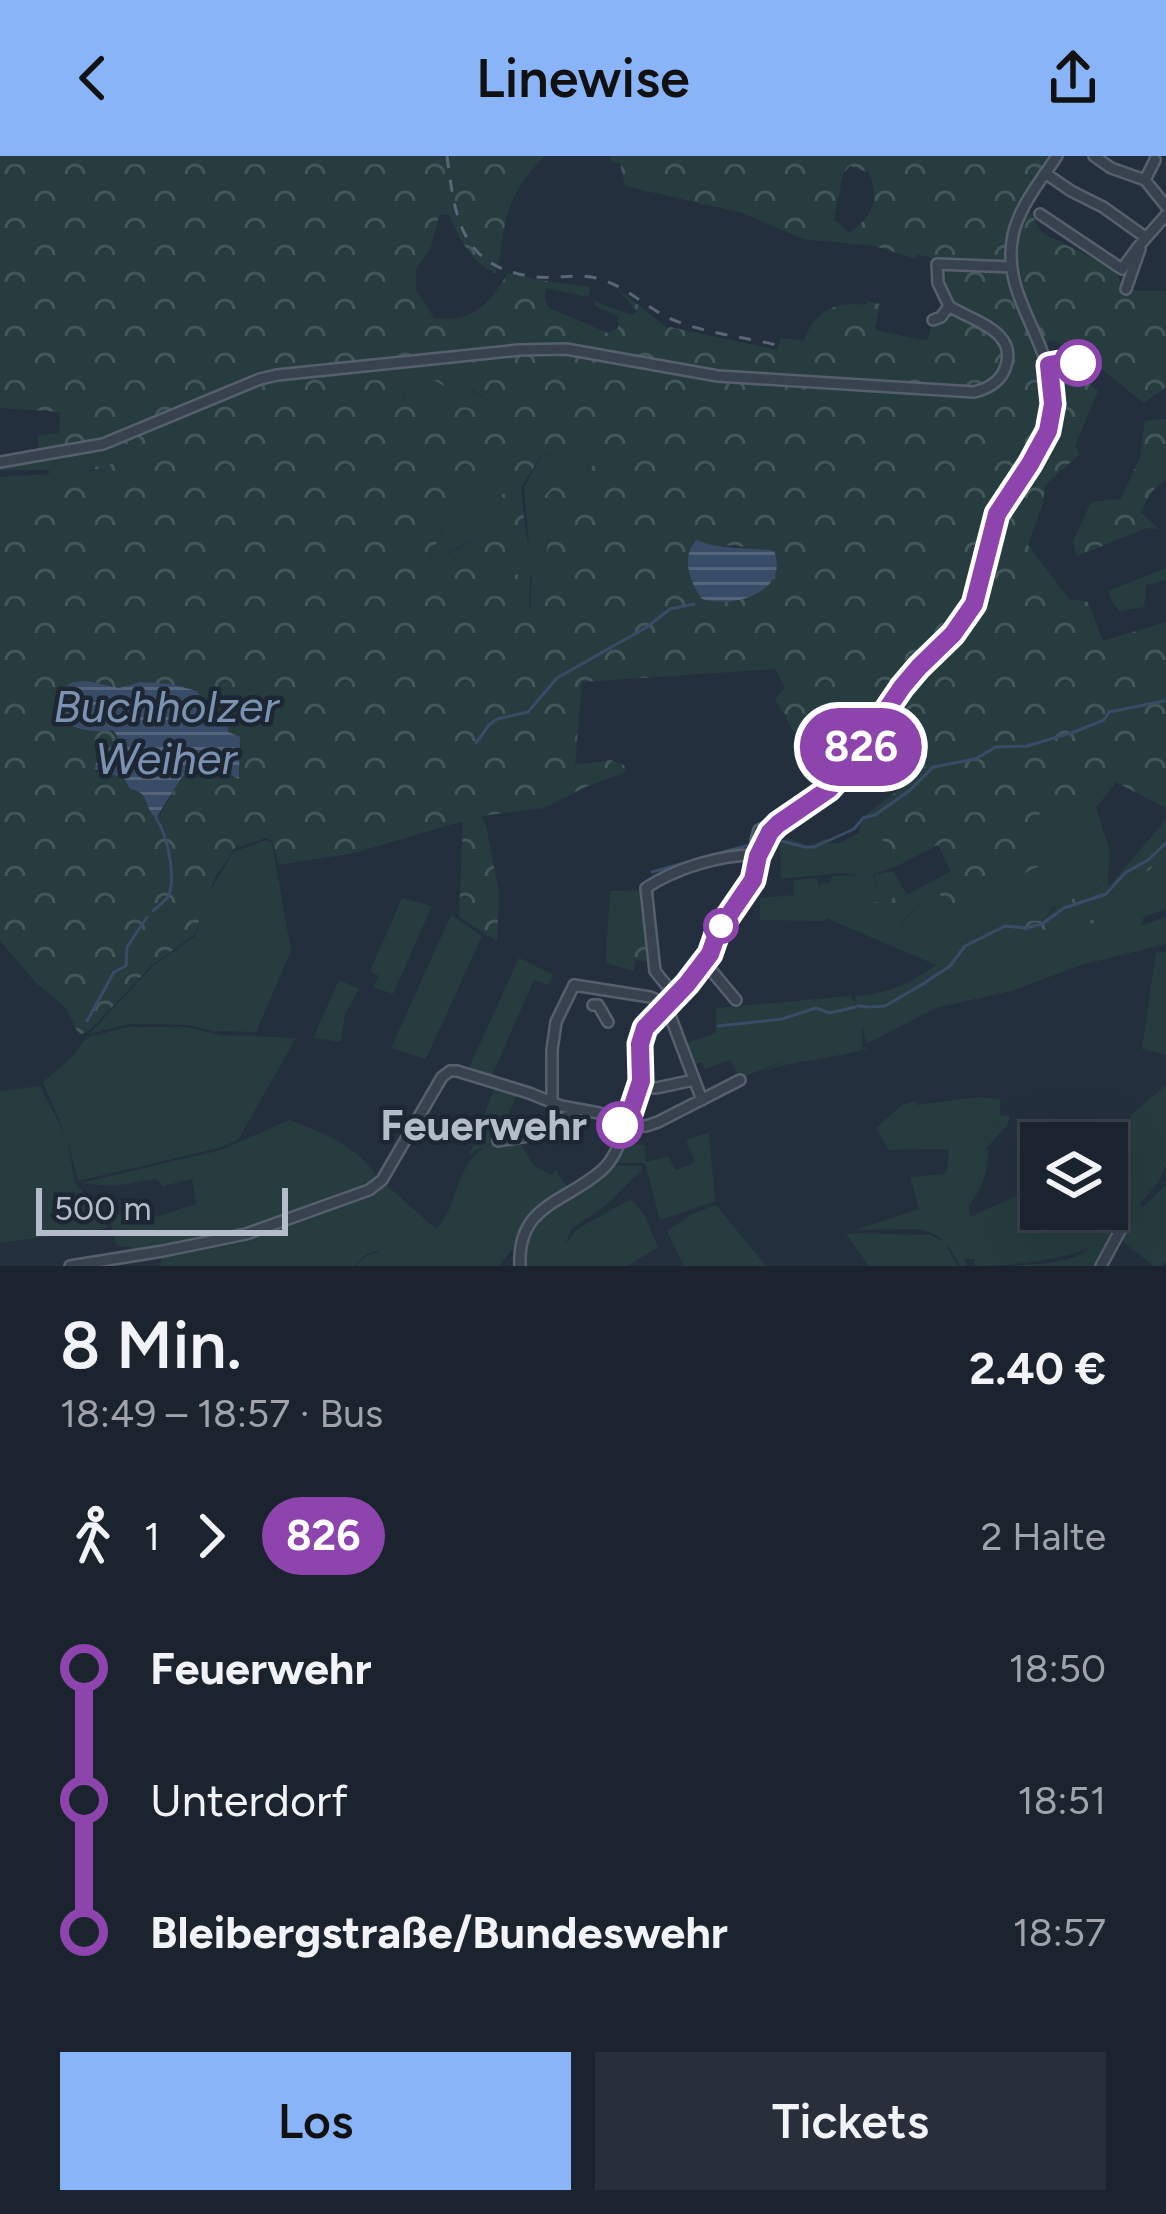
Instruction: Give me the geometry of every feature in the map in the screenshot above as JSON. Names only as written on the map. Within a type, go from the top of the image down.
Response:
[{"type":"street","points":[[520,1266],[519,1248],[529,1224],[541,1210],[601,1171],[615,1152],[640,1087],[642,1034],[704,963],[718,931],[753,880],[767,833],[829,789],[902,687],[965,620],[980,586],[997,514],[1048,431],[1053,404],[1049,365],[1018,294],[1012,267],[1013,234],[1057,156]]},
{"type":"street","points":[[1040,214],[1122,269],[1166,210],[1145,180],[1111,168],[1094,156]]},
{"type":"street","points":[[1145,180],[1155,160]]},
{"type":"street","points":[[1046,173],[1144,239]]},
{"type":"street","points":[[1126,290],[1144,239]]},
{"type":"street","points":[[0,462],[104,444],[277,375],[519,350],[566,349],[718,376],[974,392],[992,385],[1004,372],[1004,342],[990,326],[949,306],[938,283],[937,264],[1012,267]]},
{"type":"street","points":[[933,320],[949,306]]},
{"type":"street","points":[[702,1100],[655,971],[646,888],[691,867],[758,856]]},
{"type":"street","points":[[704,963],[736,1000]]},
{"type":"street","points":[[552,1103],[556,1022],[574,985],[667,1004]]},
{"type":"street","points":[[593,1006],[602,1008],[608,1022]]},
{"type":"street","points":[[70,1266],[246,1234],[369,1190],[382,1180],[442,1077],[450,1071],[626,1124],[652,1125],[740,1080]]},
{"type":"street","points":[[640,1087],[694,1080]]},
{"type":"street","points":[[498,1141],[534,1135],[575,1109]]},
{"type":"street","points":[[1101,1266],[1120,1230]]},
{"type":"green space","points":[[0,156],[545,156],[511,205],[495,273],[472,256],[449,215],[439,215],[431,247],[416,269],[416,290],[434,318],[460,317],[479,309],[508,273],[590,287],[588,297],[546,288],[545,300],[549,308],[608,333],[618,328],[618,316],[595,306],[594,301],[628,314],[636,311],[617,288],[667,328],[777,350],[781,338],[804,341],[813,322],[827,310],[867,301],[880,304],[875,330],[927,341],[933,322],[945,314],[940,260],[916,254],[916,259],[875,246],[803,239],[742,213],[625,186],[620,163],[611,162],[611,156],[1048,156],[1012,226],[1007,278],[1049,375],[1074,367],[1098,391],[1075,446],[1080,454],[1045,485],[1028,545],[1069,599],[1088,602],[1103,641],[1166,622],[1166,808],[1116,782],[1096,808],[1051,803],[1035,819],[1033,850],[1039,866],[1007,882],[968,876],[962,883],[961,906],[954,907],[938,893],[928,896],[893,931],[887,928],[887,917],[859,903],[861,885],[870,875],[876,891],[870,892],[868,901],[883,903],[893,899],[893,893],[878,892],[874,875],[893,871],[907,895],[951,871],[938,845],[897,866],[868,813],[910,781],[915,766],[876,711],[794,732],[775,699],[785,688],[775,669],[582,682],[575,765],[611,760],[624,765],[626,772],[544,808],[481,816],[499,893],[497,941],[459,917],[463,821],[354,853],[279,865],[272,840],[266,838],[235,848],[215,877],[194,935],[152,965],[89,1031],[79,1035],[66,1008],[35,982],[0,941],[0,507],[30,506],[31,486],[84,482],[113,472],[82,469],[158,456],[158,449],[97,455],[165,420],[98,443],[38,454],[38,435],[59,433],[60,412],[0,408]],"holes":[[[850,166],[869,173],[874,192],[869,214],[849,233],[834,219],[843,174]],[[430,362],[442,362],[435,381],[471,401],[472,390],[504,409],[504,415],[465,407],[425,415],[407,403],[401,390],[430,375]],[[581,448],[595,463],[572,489],[560,480],[545,495],[548,536],[543,605],[529,609],[530,576],[512,574],[505,550],[521,543],[505,533],[525,528],[521,488],[487,499],[489,535],[429,562],[460,495],[483,520],[482,495],[504,477],[517,485],[524,483],[541,456]],[[694,540],[749,548],[759,590],[732,601],[702,599],[691,578],[689,555]],[[87,681],[119,688],[140,682],[171,684],[196,691],[204,704],[228,720],[240,759],[239,778],[210,771],[182,777],[159,816],[133,785],[94,768],[118,737],[113,729],[83,730],[56,717],[61,689]]]},
{"type":"green space","points":[[1029,210],[1042,233],[1115,269],[1121,283],[1137,291],[1166,291],[1166,387],[1144,403],[1069,346],[1046,343],[1018,262]]},
{"type":"green space","points":[[442,362],[435,381],[471,400],[470,390],[505,409],[504,415],[465,407],[425,416],[407,403],[401,389],[430,375],[430,363]]},
{"type":"green space","points":[[1166,419],[1166,480],[1140,512],[1159,529],[1147,528],[1077,556],[1073,542],[1091,502],[1121,499],[1140,457],[1145,421]]},
{"type":"green space","points":[[166,421],[102,453],[159,449],[159,456],[85,471],[113,473],[83,484],[32,486],[30,506],[0,507],[0,477],[49,474],[49,470],[0,470],[0,464]]},
{"type":"green space","points":[[581,448],[595,463],[544,519],[548,536],[543,606],[530,609],[532,576],[512,574],[505,550],[519,544],[504,532],[525,528],[529,548],[524,487],[542,456]]},
{"type":"green space","points":[[504,477],[517,485],[524,483],[487,499],[489,535],[429,563],[453,502],[461,495],[483,518],[481,495]]},
{"type":"green space","points":[[1166,568],[1166,580],[1146,585],[1144,607],[1119,611],[1108,591]]},
{"type":"green space","points":[[1051,803],[1096,808],[1110,851],[1108,876],[1102,886],[1081,897],[1056,903],[1044,921],[1021,920],[1010,925],[1069,925],[1057,919],[1064,909],[1082,904],[1095,926],[1090,905],[1109,898],[1132,876],[1150,870],[1166,846],[1166,909],[1144,917],[1140,926],[1166,917],[1166,944],[1081,965],[1015,990],[936,1008],[866,1044],[862,1024],[862,1047],[869,1048],[856,1052],[763,1071],[787,1060],[740,1078],[730,1060],[705,1069],[701,1062],[691,1066],[683,1044],[716,1033],[716,1008],[850,996],[856,1004],[855,996],[898,987],[936,965],[826,918],[760,920],[760,898],[794,895],[794,880],[817,878],[820,888],[833,876],[858,875],[841,873],[781,879],[780,842],[788,838],[808,846],[825,839],[840,843],[859,833],[861,826],[856,823],[868,813],[897,866],[873,874],[878,892],[894,892],[893,899],[868,901],[870,892],[876,891],[870,876],[859,903],[901,924],[928,896],[938,893],[954,907],[968,876],[1007,882],[1033,850],[1035,819]]},
{"type":"green space","points":[[1166,820],[1166,846],[1150,870],[1132,876],[1109,898],[1091,905],[1095,927],[1082,905],[1065,909],[1058,918],[1071,927],[1050,927],[1043,934],[1025,936],[1007,926],[1021,920],[1043,921],[1057,907],[1055,903],[1102,887],[1108,876],[1109,886]]},
{"type":"green space","points":[[266,840],[272,843],[291,951],[256,1032],[129,1024],[89,1034],[153,966],[195,936],[206,898],[233,852]]},
{"type":"green space","points":[[645,890],[651,938],[607,939],[610,891]]},
{"type":"green space","points":[[402,898],[432,906],[393,994],[373,987],[379,976],[370,971]]},
{"type":"green space","points":[[451,915],[482,936],[426,1059],[391,1048]]},
{"type":"green space","points":[[651,938],[653,963],[635,960],[634,971],[606,963],[607,939]]},
{"type":"green space","points":[[1166,952],[1166,1055],[1142,1049],[1156,953]]},
{"type":"green space","points":[[519,958],[553,975],[548,985],[534,980],[490,1080],[467,1072]]},
{"type":"green space","points":[[339,980],[359,989],[345,1014],[341,1042],[313,1038]]},
{"type":"green space","points":[[127,1027],[186,1027],[221,1035],[296,1038],[238,1140],[78,1181],[67,1138],[75,1183],[102,1211],[108,1228],[0,1243],[0,1091],[40,1086],[66,1136],[43,1082],[86,1038]]},
{"type":"green space","points":[[1166,1085],[1166,1165],[1140,1204],[1143,1207],[1166,1180],[1166,1261],[1161,1266],[1154,1266],[1119,1239],[1119,1232],[1110,1234],[1115,1236],[1099,1266],[1004,1266],[1061,1261],[1090,1248],[1004,1265],[975,1266],[974,1259],[964,1259],[967,1266],[960,1266],[945,1242],[928,1231],[855,1230],[919,1209],[910,1177],[947,1171],[949,1149],[889,1150],[876,1128],[902,1105],[915,1101],[917,1105],[980,1097],[1000,1099],[1000,1116],[1010,1115],[1008,1124],[984,1151],[989,1149],[986,1172],[969,1205],[970,1217],[1020,1194],[1020,1230],[1128,1230],[1128,1123],[1132,1114]]},
{"type":"green space","points":[[495,1086],[518,1093],[497,1140],[484,1147],[498,1142],[504,1148],[518,1139],[534,1166],[551,1175],[556,1170],[568,1189],[531,1217],[499,1266],[356,1266],[376,1251],[368,1253],[354,1266],[160,1266],[162,1258],[247,1239],[311,1217],[383,1182],[436,1229],[467,1165],[483,1148],[469,1156]]},
{"type":"green space","points":[[289,1120],[351,1149],[380,1180],[370,1188],[251,1231],[136,1251],[116,1244],[109,1216],[145,1208],[152,1218],[196,1204],[192,1179],[163,1186],[156,1179],[114,1186],[80,1183],[221,1150]]},
{"type":"green space","points":[[709,1132],[715,1201],[660,1220],[645,1163],[614,1163],[624,1143],[645,1145],[646,1162],[668,1156],[676,1170],[695,1162],[686,1140]]},
{"type":"green space","points":[[611,1166],[641,1166],[642,1170],[605,1206],[571,1229],[565,1245],[576,1230],[633,1201],[658,1247],[628,1266],[521,1266],[525,1246],[541,1217]]},
{"type":"green space","points":[[716,1205],[766,1266],[684,1266],[667,1231]]},
{"type":"green space","points":[[846,1234],[930,1235],[945,1242],[957,1266],[869,1266]]},
{"type":"water","points":[[696,540],[774,551],[774,577],[743,599],[702,599],[688,569]]},
{"type":"water","name":"Buchholzer Weiher","points":[[87,681],[119,688],[140,682],[171,684],[197,691],[204,704],[229,721],[228,732],[240,737],[239,779],[210,771],[182,777],[156,818],[144,797],[130,789],[124,778],[94,769],[118,737],[113,730],[83,730],[56,717],[61,689]]},
{"type":"waterway","points":[[476,743],[497,719],[528,712],[557,678],[670,609],[694,604]]},
{"type":"waterway","points":[[769,842],[814,847],[875,815],[933,767],[975,759],[996,747],[1027,746],[1104,720],[1109,712],[1164,701]]},
{"type":"waterway","points":[[153,911],[171,889],[167,845],[156,818]]},
{"type":"waterway","points":[[871,1007],[885,1006],[923,984],[950,966],[965,946],[1005,926],[1042,924],[1064,908],[1106,894],[1125,873],[1166,843]]},
{"type":"waterway","points":[[652,872],[753,844]]},
{"type":"waterway","points":[[87,1021],[114,972],[126,966],[127,947],[147,917]]},
{"type":"waterway","points":[[858,1006],[868,1007]]},
{"type":"waterway","points":[[718,1026],[782,1019],[816,1008],[830,1013],[855,1007]]},
{"type":"railway","points":[[447,156],[466,237],[492,264],[537,277],[603,280],[680,322],[776,345]]},
{"type":"bus line","name":"826","points":[[620,1125],[630,1118],[640,1087],[640,1044],[645,1028],[710,954],[718,931],[753,880],[763,842],[778,824],[829,789],[902,687],[965,620],[980,586],[997,514],[1048,431],[1053,404],[1049,365],[1078,363]]},
{"type":"place","name":"Feuerwehr","points":[[620,1125]]}]
